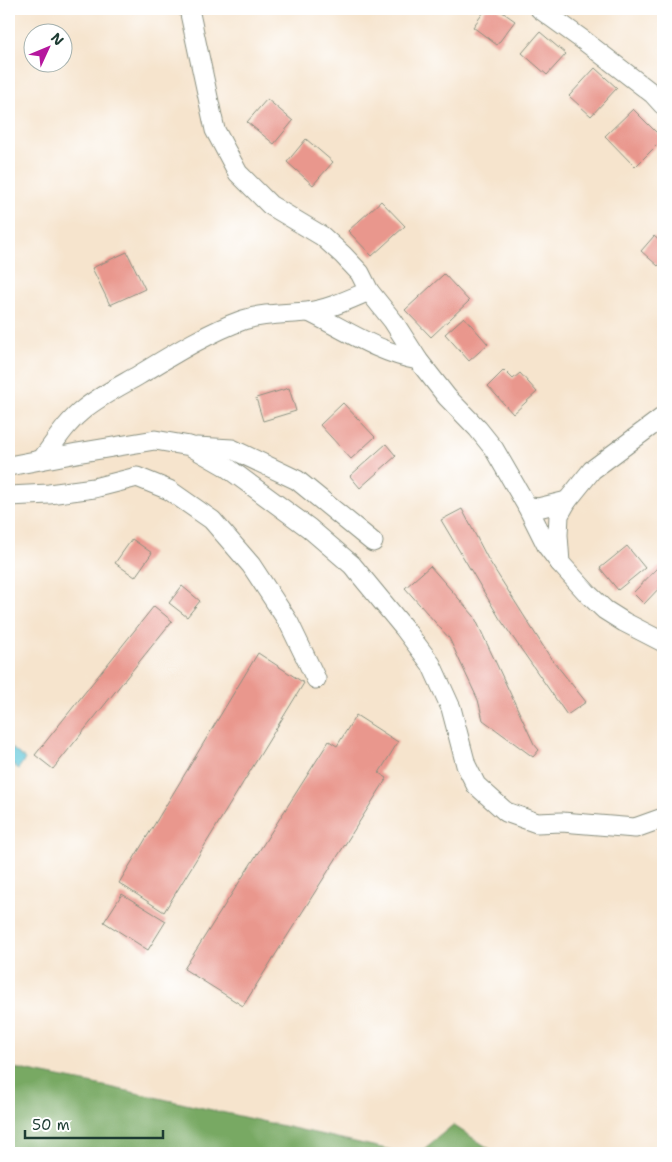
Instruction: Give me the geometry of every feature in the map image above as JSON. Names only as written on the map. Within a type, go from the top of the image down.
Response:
[{"type":"street","points":[[189,9],[214,130],[238,173],[270,205],[322,236],[360,273],[368,292],[393,321],[418,360],[447,397],[478,429],[494,449],[527,506],[542,539],[583,589],[605,610],[643,633],[663,642]]},
{"type":"street","points":[[540,9],[630,76],[653,94],[663,105]]},
{"type":"street","points":[[42,459],[65,427],[83,409],[177,353],[220,330],[244,320],[288,312],[309,312],[368,292]]},
{"type":"street","points":[[309,312],[356,338],[398,356],[418,360]]},
{"type":"street","points":[[560,563],[559,515],[567,501],[592,470],[663,417]]},
{"type":"street","points":[[9,466],[155,440],[190,446],[232,449],[297,480],[373,542]]},
{"type":"street","points":[[190,446],[225,466],[309,528],[352,565],[431,664],[451,708],[466,764],[476,785],[506,812],[537,823],[562,822],[635,828],[663,818]]},
{"type":"street","points":[[9,496],[50,494],[94,488],[136,477],[169,490],[212,520],[251,565],[289,623],[316,680]]},
{"type":"street","points":[[527,506],[538,508],[567,501]]},
{"type":"green space","points":[[9,1067],[114,1088],[404,1153],[9,1153]]},
{"type":"green space","points":[[453,1125],[496,1153],[419,1153]]},
{"type":"water","points":[[9,746],[25,759],[18,769],[9,761]]},
{"type":"building","points":[[486,9],[498,9],[515,21],[497,45],[473,27]]},
{"type":"building","points":[[540,32],[566,54],[547,75],[522,53]]},
{"type":"building","points":[[595,68],[617,88],[591,116],[569,96]]},
{"type":"building","points":[[267,99],[293,121],[274,144],[247,122]]},
{"type":"building","points":[[633,109],[663,139],[635,167],[605,136]]},
{"type":"building","points":[[306,139],[333,162],[313,185],[287,162]]},
{"type":"building","points":[[381,201],[405,226],[372,256],[348,231]]},
{"type":"building","points":[[654,236],[663,244],[663,261],[658,266],[641,251]]},
{"type":"building","points":[[127,252],[145,289],[110,305],[92,268]]},
{"type":"building","points":[[444,274],[469,301],[431,337],[405,310]]},
{"type":"building","points":[[464,317],[488,344],[469,361],[445,334]]},
{"type":"building","points":[[504,370],[513,379],[520,373],[537,392],[513,414],[488,386]]},
{"type":"building","points":[[289,388],[296,411],[263,421],[256,398]]},
{"type":"building","points":[[343,403],[375,437],[351,459],[320,425]]},
{"type":"building","points":[[386,444],[396,456],[360,488],[350,476]]},
{"type":"building","points":[[462,509],[488,559],[550,657],[586,702],[567,715],[500,619],[441,520]]},
{"type":"building","points":[[132,539],[152,553],[135,577],[115,563]]},
{"type":"building","points":[[627,546],[645,568],[618,590],[600,568]]},
{"type":"building","points":[[430,566],[474,616],[534,744],[539,750],[533,757],[483,720],[478,700],[449,638],[405,588]]},
{"type":"building","points":[[659,566],[663,570],[663,584],[644,604],[633,593]]},
{"type":"building","points":[[182,586],[200,601],[187,617],[169,603]]},
{"type":"building","points":[[154,606],[172,621],[53,769],[35,755]]},
{"type":"building","points":[[258,653],[304,683],[164,912],[119,883]]},
{"type":"building","points":[[356,715],[398,742],[379,773],[387,778],[243,1006],[184,969],[329,741],[337,746]]},
{"type":"building","points":[[122,894],[166,921],[148,950],[104,922]]}]
